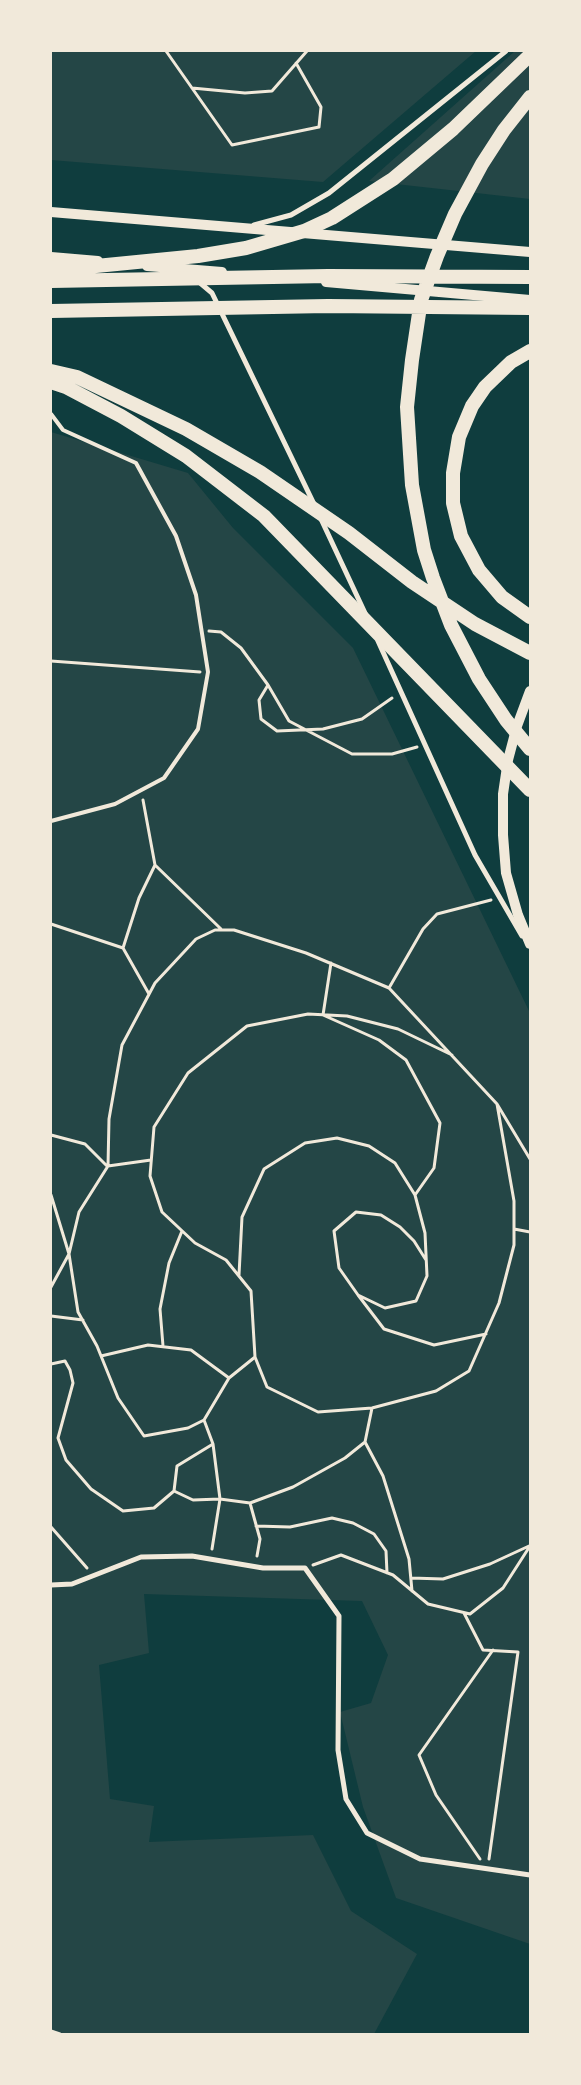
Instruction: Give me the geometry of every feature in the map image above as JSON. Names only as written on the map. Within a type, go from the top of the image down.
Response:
[{"type":"highway","points":[[51,268],[86,267],[198,256],[246,248],[304,232],[332,218],[394,178],[453,129],[530,55]]},
{"type":"highway","points":[[530,97],[504,130],[482,164],[455,214],[437,256],[421,300],[407,406],[412,485],[422,541],[433,578],[451,625],[479,679],[506,720],[530,749]]},
{"type":"highway","points":[[51,281],[328,276],[530,278]]},
{"type":"highway","points":[[51,311],[328,306],[530,308]]},
{"type":"highway","points":[[530,350],[511,362],[485,386],[472,406],[458,437],[452,473],[453,503],[461,536],[479,570],[502,597],[530,617]]},
{"type":"highway","points":[[51,371],[77,377],[186,429],[260,472],[349,533],[412,582],[467,619],[530,653]]},
{"type":"highway","points":[[51,382],[66,387],[121,416],[186,456],[264,516],[530,790]]},
{"type":"main road","points":[[51,212],[530,252]]},
{"type":"main road","points":[[51,257],[530,300]]},
{"type":"main road","points":[[530,691],[517,726],[508,760],[503,794],[506,873],[518,915],[530,944]]},
{"type":"street","points":[[237,229],[291,215],[329,193],[506,51]]},
{"type":"street","points":[[170,268],[196,280],[212,293],[339,555],[475,855],[530,949]]},
{"type":"street","points":[[51,1585],[72,1584],[142,1556],[192,1556],[255,1567],[305,1568],[338,1616],[338,1750],[346,1799],[366,1833],[420,1859],[530,1875]]},
{"type":"lane","points":[[51,414],[63,430],[136,463],[176,536],[196,594],[208,672],[198,729],[164,778],[115,804],[51,822]]},
{"type":"path","points":[[166,51],[232,145],[319,127],[321,107],[296,63]]},
{"type":"path","points":[[191,88],[245,93],[272,91],[307,51]]},
{"type":"path","points":[[201,629],[221,632],[241,648],[268,685],[289,721],[352,754],[392,754],[425,745]]},
{"type":"path","points":[[51,661],[208,672]]},
{"type":"path","points":[[268,685],[259,700],[261,719],[277,731],[307,730],[362,719],[401,691]]},
{"type":"path","points":[[123,948],[139,898],[155,865],[142,789]]},
{"type":"path","points":[[155,865],[222,930]]},
{"type":"path","points":[[390,988],[423,929],[436,914],[500,898]]},
{"type":"path","points":[[51,924],[123,948],[149,994]]},
{"type":"path","points":[[51,1287],[69,1254],[79,1212],[108,1166],[109,1119],[122,1045],[155,984],[196,939],[215,930],[234,930],[306,953],[390,988],[497,1104],[530,1159]]},
{"type":"path","points":[[323,1015],[331,963]]},
{"type":"path","points":[[452,1055],[398,1029],[347,1016],[308,1014],[247,1026],[188,1073],[154,1127],[150,1176],[162,1212],[195,1244],[226,1260],[251,1291],[255,1357],[267,1387],[318,1412],[372,1408],[436,1391],[469,1371],[499,1303],[514,1245],[514,1201],[497,1104]]},
{"type":"path","points":[[323,1015],[379,1040],[406,1060],[428,1098],[440,1123],[434,1168],[415,1195]]},
{"type":"path","points":[[51,1135],[85,1144],[108,1166]]},
{"type":"path","points":[[239,1276],[242,1217],[264,1169],[305,1144],[337,1138],[369,1146],[395,1163],[415,1195],[425,1233],[427,1276],[416,1301],[385,1308],[358,1295]]},
{"type":"path","points":[[108,1166],[151,1160]]},
{"type":"path","points":[[51,1195],[69,1254],[78,1312],[101,1356],[118,1398],[144,1436],[188,1428],[204,1420],[229,1378],[255,1357]]},
{"type":"path","points":[[426,1260],[414,1241],[400,1227],[381,1215],[356,1212],[334,1231],[339,1268],[384,1329],[434,1345],[486,1334]]},
{"type":"path","points":[[514,1229],[530,1232]]},
{"type":"path","points":[[162,1346],[160,1309],[170,1263],[182,1231]]},
{"type":"path","points":[[51,1316],[83,1320]]},
{"type":"path","points":[[101,1356],[148,1345],[191,1350],[229,1378]]},
{"type":"path","points":[[51,1364],[65,1361],[70,1370],[73,1383],[58,1438],[66,1460],[91,1489],[123,1511],[154,1508],[174,1490],[177,1466],[213,1444]]},
{"type":"path","points":[[174,1490],[192,1500],[220,1499],[250,1503],[293,1487],[345,1458],[364,1442],[372,1408]]},
{"type":"path","points":[[204,1420],[213,1444],[220,1499],[210,1559]]},
{"type":"path","points":[[364,1442],[383,1476],[409,1559],[412,1591]]},
{"type":"path","points":[[250,1503],[260,1539],[255,1567]]},
{"type":"path","points":[[256,1526],[290,1527],[332,1518],[353,1523],[374,1534],[386,1551],[386,1573]]},
{"type":"path","points":[[51,1527],[94,1576]]},
{"type":"path","points":[[411,1578],[443,1579],[490,1564],[530,1545]]},
{"type":"path","points":[[305,1568],[340,1556],[393,1575],[428,1604],[470,1614],[503,1588],[530,1545]]},
{"type":"path","points":[[464,1613],[483,1650],[518,1652],[488,1869]]},
{"type":"path","points":[[488,1869],[436,1795],[419,1754],[493,1650]]},
{"type":"path","points":[[51,2031],[60,2034]]},
{"type":"shaded area","points":[[51,51],[476,51],[323,182],[51,160]]},
{"type":"shaded area","points":[[515,51],[530,51],[530,199],[369,181]]},
{"type":"shaded area","points":[[51,432],[188,473],[233,528],[353,648],[530,1013],[530,1944],[396,1898],[363,1807],[340,1712],[371,1703],[388,1655],[362,1601],[144,1594],[149,1653],[99,1665],[110,1799],[154,1806],[149,1842],[313,1835],[351,1911],[417,1954],[374,2034],[51,2034]]}]
